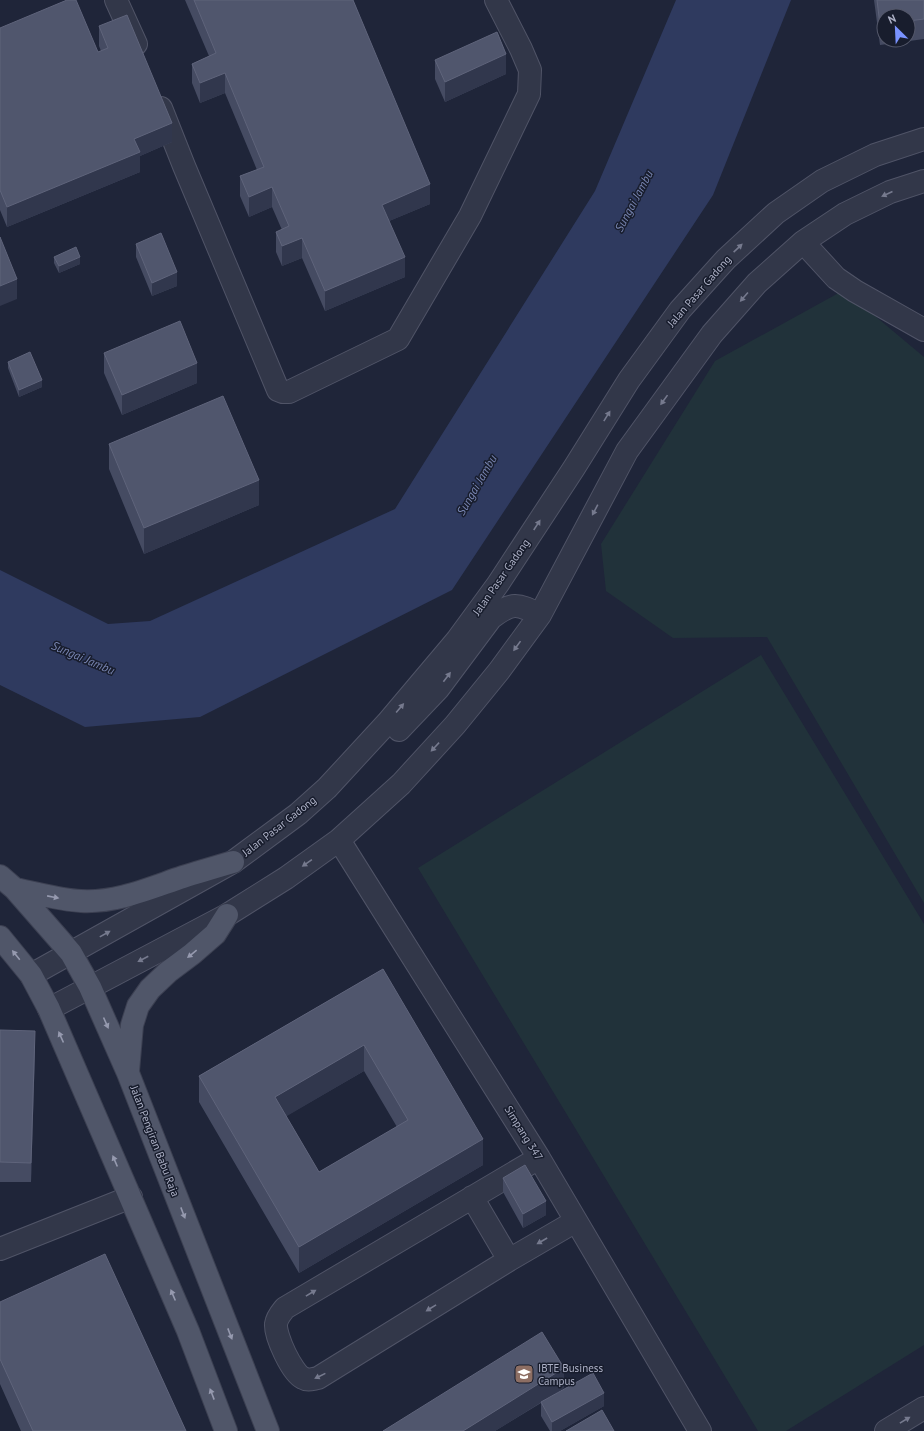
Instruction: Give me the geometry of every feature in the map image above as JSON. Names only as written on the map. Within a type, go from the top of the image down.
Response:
[{"type":"main road","points":[[7,882],[56,898],[75,900],[105,900],[141,892],[233,862]]},
{"type":"main road","name":"Jalan Pengiran Babu Raja","points":[[7,882],[70,953],[90,987],[128,1073],[268,1431]]},
{"type":"main road","points":[[128,1073],[132,1025],[138,1006],[150,989],[168,972],[215,934],[227,915]]},
{"type":"main road","points":[[0,937],[32,975],[49,1009],[188,1330],[226,1431]]},
{"type":"street","points":[[116,0],[131,30],[145,66]]},
{"type":"street","points":[[153,87],[184,166],[278,390],[289,392],[398,339],[470,216],[529,94],[530,70],[496,0]]},
{"type":"street","name":"Jalan Pasar Gadong","points":[[32,975],[233,862],[298,814],[326,788],[387,723],[457,640],[498,584],[574,468],[629,380],[680,310],[721,265],[776,213],[822,181],[875,155],[924,139]]},
{"type":"street","points":[[49,1009],[227,915],[286,878],[339,840],[401,784],[455,725],[499,671],[540,615],[627,451],[712,334],[757,283],[803,242],[845,214],[890,192],[924,181]]},
{"type":"street","points":[[803,242],[836,278],[855,291],[924,330]]},
{"type":"street","points":[[326,788],[370,761],[438,689],[492,618],[502,610],[513,606],[522,606],[540,615]]},
{"type":"street","name":"Simpang 347","points":[[339,840],[539,1158],[699,1431]]},
{"type":"street","points":[[539,1158],[285,1308],[277,1320],[277,1335],[294,1370],[301,1378],[308,1380],[318,1378],[509,1260],[576,1221]]},
{"type":"street","points":[[0,1249],[131,1197]]},
{"type":"street","points":[[472,1197],[509,1260]]},
{"type":"street","points":[[886,1431],[924,1408]]},
{"type":"shaded area","points":[[844,290],[924,357],[924,903],[767,637],[673,638],[606,591],[601,544],[715,361]]},
{"type":"shaded area","points":[[761,655],[924,924],[924,1345],[786,1431],[758,1431],[418,868]]},
{"type":"water","name":"Sungai Jambu","points":[[676,0],[791,0],[713,195],[452,590],[200,717],[85,727],[0,685],[0,570],[108,624],[150,621],[395,509],[595,191]]},
{"type":"building","points":[[67,0],[76,0],[98,52],[108,48],[99,26],[127,15],[172,123],[134,139],[140,152],[7,207],[0,190],[0,28]]},
{"type":"building","points":[[194,0],[353,0],[430,184],[382,205],[405,257],[325,291],[302,238],[282,246],[276,232],[289,226],[272,187],[249,197],[240,176],[264,167],[225,73],[200,83],[192,64],[216,53]]},
{"type":"building","points":[[877,0],[924,0],[924,19],[916,20],[916,8],[878,8]]},
{"type":"building","points":[[497,32],[506,54],[445,82],[435,60]]},
{"type":"building","points":[[161,233],[177,272],[152,283],[136,244]]},
{"type":"building","points":[[0,237],[17,279],[0,286]]},
{"type":"building","points":[[76,247],[80,257],[59,266],[54,257]]},
{"type":"building","points":[[180,321],[197,363],[122,395],[104,353]]},
{"type":"building","points":[[30,352],[42,380],[19,390],[8,362]]},
{"type":"building","points":[[223,396],[259,480],[144,528],[109,444]]},
{"type":"building","points":[[383,969],[483,1139],[299,1247],[199,1076]],"holes":[[[364,1045],[408,1120],[319,1172],[275,1097]]]},
{"type":"building","points":[[0,1030],[35,1031],[31,1163],[0,1162]]},
{"type":"building","points":[[525,1165],[546,1201],[523,1214],[503,1178]]},
{"type":"building","points":[[105,1254],[186,1431],[33,1431],[0,1359],[0,1302]]},
{"type":"building","points":[[542,1332],[564,1368],[463,1431],[383,1431]]},
{"type":"building","points":[[593,1373],[604,1393],[552,1422],[541,1402]]},
{"type":"building","points":[[602,1410],[614,1431],[566,1431]]},
{"type":"place","name":"IBTE Business Campus","points":[[524,1374]]}]
